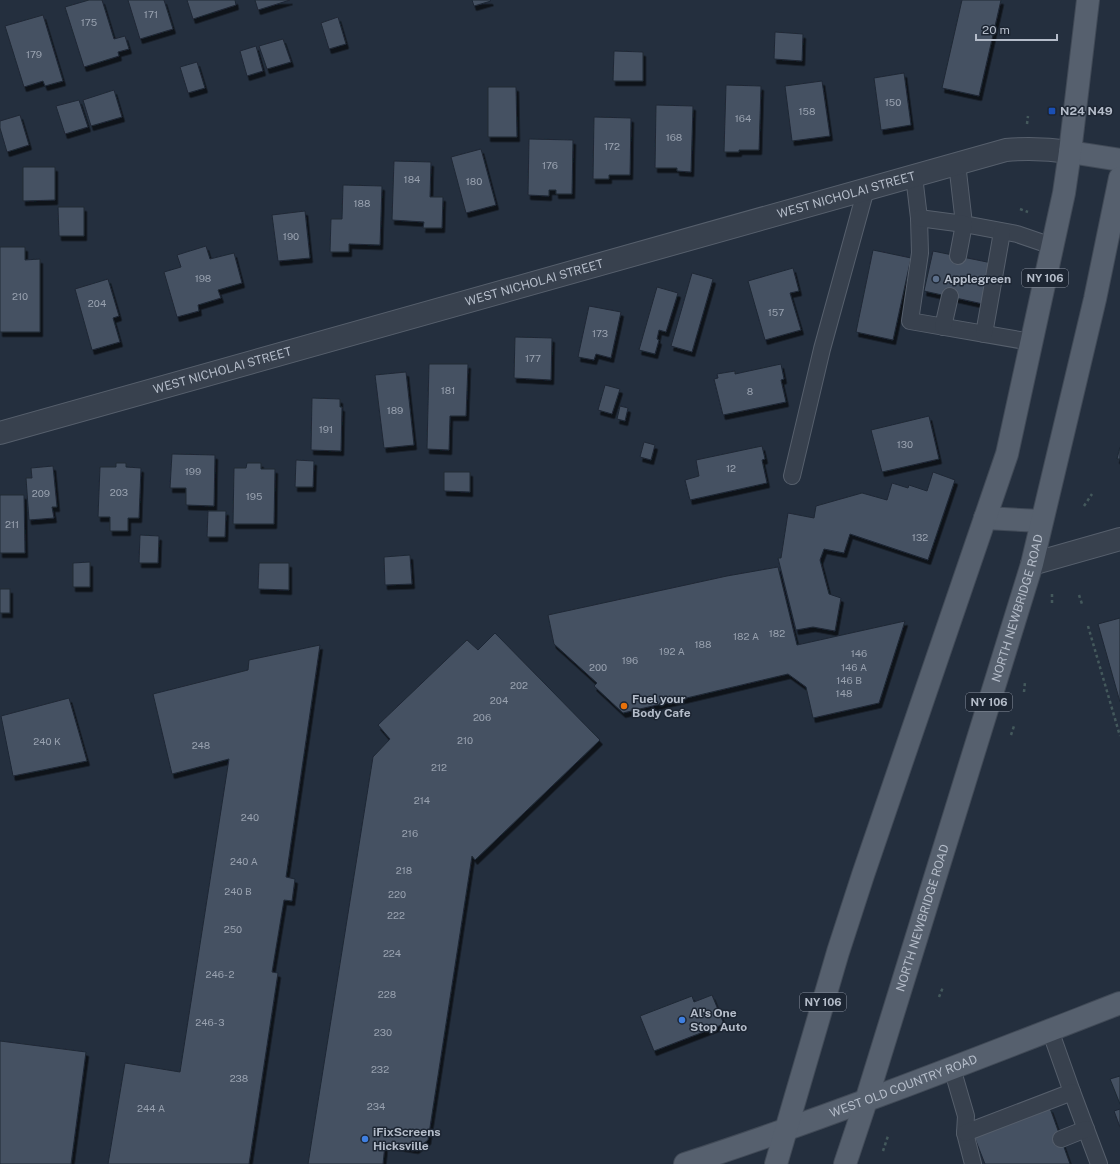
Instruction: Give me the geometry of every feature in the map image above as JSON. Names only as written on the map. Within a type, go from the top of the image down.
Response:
[{"type":"main road","name":"NY 106","points":[[776,1164],[863,875],[1007,454],[1064,193],[1088,0]]},
{"type":"main road","points":[[1070,152],[1120,160]]},
{"type":"main road","name":"NORTH NEWBRIDGE ROAD","points":[[866,1101],[1032,564],[1095,299],[1120,178]]},
{"type":"main road","points":[[985,518],[1041,521]]},
{"type":"main road","name":"WEST OLD COUNTRY ROAD","points":[[685,1164],[866,1101],[1120,1003]]},
{"type":"main road","name":"NY 106","points":[[845,1164],[866,1101]]},
{"type":"street","name":"WEST NICHOLAI STREET","points":[[0,433],[956,163],[1006,150],[1024,148],[1070,152]]},
{"type":"street","points":[[1032,564],[1120,539]]},
{"type":"lane","points":[[956,163],[964,224],[958,256]]},
{"type":"lane","points":[[914,176],[919,218],[920,253],[910,321],[1031,342]]},
{"type":"lane","points":[[792,476],[822,349],[866,189]]},
{"type":"lane","points":[[919,218],[964,224],[1017,234],[1052,246]]},
{"type":"lane","points":[[984,334],[1002,232]]},
{"type":"lane","points":[[943,327],[950,296]]},
{"type":"lane","points":[[1050,1030],[1099,1164]]},
{"type":"lane","points":[[952,1068],[966,1116],[965,1133],[973,1164]]},
{"type":"lane","points":[[965,1133],[1072,1092]]},
{"type":"lane","points":[[1061,1139],[1086,1130]]},
{"type":"path","points":[[1027,125],[1028,116]]},
{"type":"path","points":[[1020,209],[1028,212]]},
{"type":"path","points":[[1084,506],[1092,494]]},
{"type":"path","points":[[1052,594],[1052,603]]},
{"type":"path","points":[[1079,595],[1082,604]]},
{"type":"path","points":[[1088,626],[1120,736]]},
{"type":"path","points":[[1024,692],[1025,682]]},
{"type":"path","points":[[1011,735],[1014,726]]},
{"type":"path","points":[[940,997],[943,987]]},
{"type":"path","points":[[883,1151],[888,1136]]},
{"type":"building","points":[[89,0],[102,0],[114,39],[125,36],[129,49],[118,52],[119,56],[84,67],[65,7]]},
{"type":"building","points":[[128,0],[164,0],[173,29],[140,39]]},
{"type":"building","points":[[187,0],[235,0],[236,5],[193,19]]},
{"type":"building","points":[[255,0],[290,0],[258,10]]},
{"type":"building","points":[[472,0],[490,0],[491,1],[474,6]]},
{"type":"building","points":[[962,0],[1001,0],[979,96],[942,88]]},
{"type":"building","points":[[43,15],[63,81],[45,86],[43,81],[24,87],[5,26]]},
{"type":"building","points":[[338,17],[346,44],[329,49],[321,23]]},
{"type":"building","points":[[775,32],[803,34],[802,61],[774,59]]},
{"type":"building","points":[[283,39],[291,62],[267,69],[259,46]]},
{"type":"building","points":[[256,46],[263,71],[247,76],[240,51]]},
{"type":"building","points":[[614,51],[643,52],[643,81],[613,81]]},
{"type":"building","points":[[197,62],[205,88],[188,93],[180,67]]},
{"type":"building","points":[[904,73],[911,125],[881,130],[874,78]]},
{"type":"building","points":[[822,81],[830,136],[792,141],[785,86]]},
{"type":"building","points":[[726,85],[761,86],[759,150],[724,152]]},
{"type":"building","points":[[488,87],[516,87],[517,137],[488,137]]},
{"type":"building","points":[[114,90],[122,117],[91,126],[83,100]]},
{"type":"building","points":[[79,100],[88,127],[65,134],[56,106]]},
{"type":"building","points":[[656,105],[693,106],[691,172],[677,171],[677,168],[655,168]]},
{"type":"building","points":[[20,115],[29,145],[7,152],[0,128],[0,121]]},
{"type":"building","points":[[594,117],[631,118],[630,175],[609,175],[609,179],[593,179]]},
{"type":"building","points":[[529,139],[573,140],[572,194],[556,194],[556,190],[549,190],[549,196],[528,195]]},
{"type":"building","points":[[481,149],[496,205],[466,213],[451,157]]},
{"type":"building","points":[[394,161],[431,162],[430,197],[443,197],[442,228],[423,228],[424,222],[392,220]]},
{"type":"building","points":[[23,167],[55,167],[55,200],[23,201]]},
{"type":"building","points":[[343,185],[382,186],[380,245],[349,244],[349,252],[330,252],[331,219],[342,219]]},
{"type":"building","points":[[58,207],[84,207],[84,236],[59,236]]},
{"type":"building","points":[[305,211],[310,258],[278,261],[272,215]]},
{"type":"building","points":[[206,246],[210,259],[234,253],[242,283],[218,290],[221,298],[198,305],[199,311],[177,317],[164,272],[181,267],[177,255]]},
{"type":"building","points":[[0,247],[25,247],[25,260],[40,259],[40,332],[0,332]]},
{"type":"building","points":[[873,250],[911,258],[893,340],[856,332]]},
{"type":"building","points":[[933,251],[992,263],[983,304],[924,291]]},
{"type":"building","points":[[793,268],[799,291],[790,293],[801,330],[765,340],[748,281]]},
{"type":"building","points":[[692,273],[713,279],[692,352],[671,346]]},
{"type":"building","points":[[108,279],[119,316],[113,318],[120,342],[92,350],[75,289]]},
{"type":"building","points":[[657,287],[678,293],[666,332],[659,330],[657,339],[659,340],[655,354],[639,350]]},
{"type":"building","points":[[589,306],[621,312],[611,358],[596,354],[594,360],[578,357]]},
{"type":"building","points":[[515,337],[552,338],[551,380],[514,378]]},
{"type":"building","points":[[429,364],[468,364],[466,416],[450,416],[449,450],[427,449]]},
{"type":"building","points":[[781,364],[784,379],[781,380],[786,402],[723,415],[714,379],[718,378],[717,374],[735,371],[735,374]]},
{"type":"building","points":[[406,372],[414,445],[384,448],[375,375]]},
{"type":"building","points":[[605,385],[620,389],[612,414],[598,410]]},
{"type":"building","points":[[312,398],[340,399],[340,407],[342,407],[341,451],[311,450]]},
{"type":"building","points":[[620,406],[628,408],[625,421],[617,419]]},
{"type":"building","points":[[929,416],[939,459],[882,472],[871,430]]},
{"type":"building","points":[[644,442],[655,445],[651,460],[640,457]]},
{"type":"building","points":[[762,446],[765,459],[762,460],[767,483],[690,500],[685,480],[699,476],[696,460]]},
{"type":"building","points":[[1120,447],[1120,459],[1117,459]]},
{"type":"building","points":[[172,454],[215,455],[214,506],[186,505],[186,488],[170,488]]},
{"type":"building","points":[[296,460],[314,461],[313,487],[295,487]]},
{"type":"building","points":[[116,463],[126,463],[126,467],[141,468],[139,518],[128,518],[128,531],[110,531],[110,517],[98,517],[100,467],[116,467]]},
{"type":"building","points":[[247,463],[261,463],[261,469],[275,469],[274,524],[233,524],[234,468],[246,468]]},
{"type":"building","points":[[53,466],[57,507],[52,507],[54,518],[29,520],[26,478],[32,478],[31,468]]},
{"type":"building","points":[[444,472],[470,472],[470,492],[444,491]]},
{"type":"building","points":[[933,472],[955,480],[928,560],[850,534],[844,553],[824,549],[820,560],[829,594],[841,598],[835,631],[813,627],[796,630],[778,558],[781,558],[788,513],[814,518],[816,506],[862,493],[887,500],[892,483],[908,488],[909,485],[927,491]]},
{"type":"building","points":[[0,495],[24,495],[25,553],[0,553]]},
{"type":"building","points":[[208,511],[226,511],[225,537],[207,537]]},
{"type":"building","points":[[140,535],[159,536],[158,563],[139,563]]},
{"type":"building","points":[[410,555],[412,584],[385,585],[384,557]]},
{"type":"building","points":[[90,562],[90,587],[73,587],[73,563]]},
{"type":"building","points":[[259,563],[289,563],[289,590],[258,589]]},
{"type":"building","points":[[778,567],[797,645],[905,621],[879,703],[813,718],[806,687],[788,674],[623,713],[594,686],[597,683],[554,644],[548,615],[727,576]]},
{"type":"building","points":[[0,589],[10,589],[10,613],[0,613]]},
{"type":"building","points":[[1120,618],[1120,702],[1098,624]]},
{"type":"building","points":[[495,633],[600,740],[475,860],[472,856],[428,1140],[416,1149],[385,1144],[383,1164],[308,1164],[373,757],[390,739],[378,725],[467,640],[478,650]]},
{"type":"building","points":[[320,645],[286,877],[295,879],[292,901],[284,900],[272,972],[278,973],[249,1164],[108,1164],[125,1063],[180,1072],[229,759],[172,774],[153,694],[248,670],[249,660]]},
{"type":"building","points":[[69,698],[87,761],[13,776],[1,716]]},
{"type":"building","name":"Al's One Stop Auto","points":[[712,995],[724,1024],[654,1051],[640,1016],[692,996],[694,1002]]},
{"type":"building","points":[[0,1041],[86,1052],[71,1164],[0,1164]]},
{"type":"building","points":[[1120,1076],[1120,1104],[1110,1079]]},
{"type":"building","points":[[1050,1108],[1070,1164],[985,1164],[974,1136]]},
{"type":"building","points":[[1120,1109],[1120,1127],[1114,1111]]},
{"type":"place","name":"N24 N49","points":[[1052,111]]},
{"type":"place","name":"Applegreen","points":[[936,279]]},
{"type":"place","name":"Fuel your Body Cafe","points":[[624,706]]},
{"type":"place","name":"Al's One Stop Auto","points":[[682,1020]]},
{"type":"place","name":"iFixScreens Hicksville","points":[[365,1139]]}]
